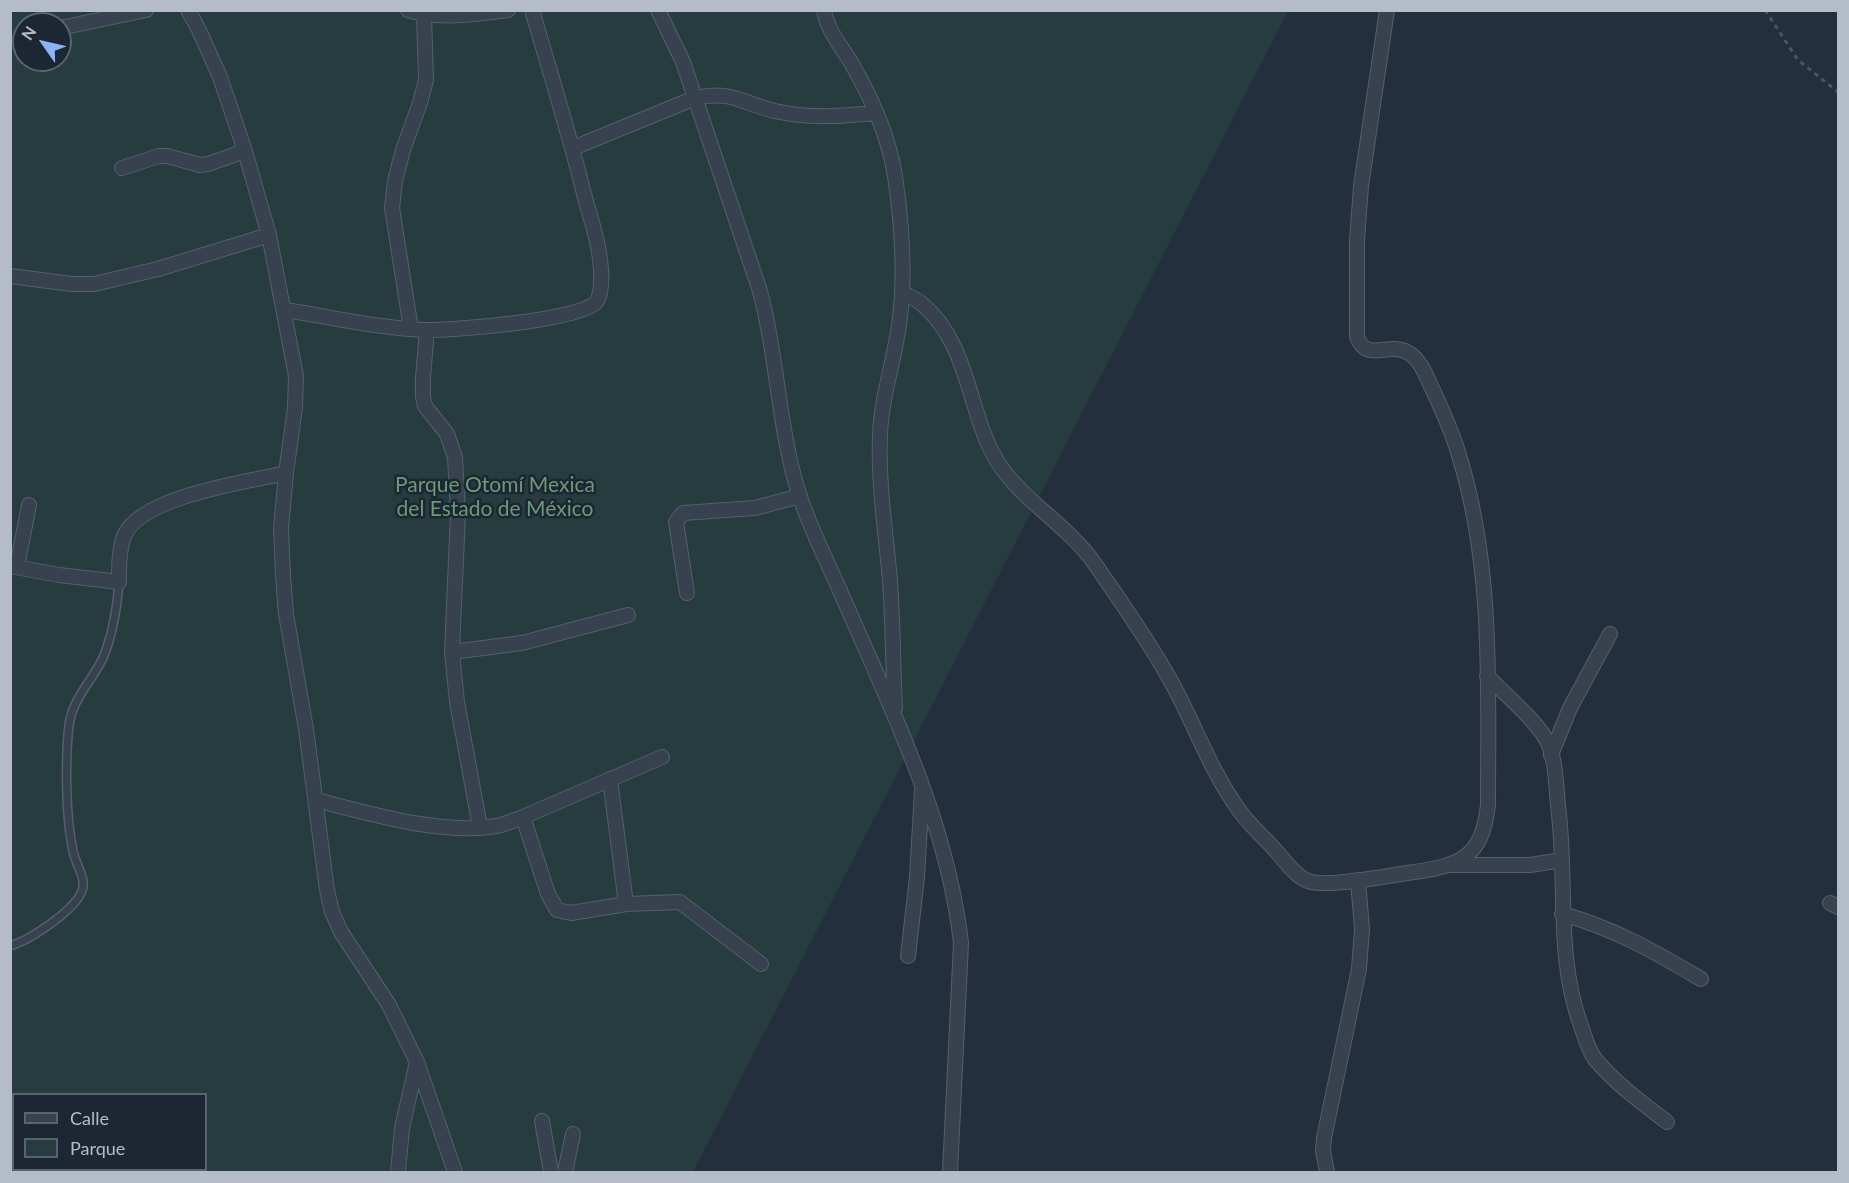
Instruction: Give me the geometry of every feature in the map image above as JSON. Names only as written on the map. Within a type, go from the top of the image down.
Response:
[{"type":"street","points":[[72,25],[146,10]]},
{"type":"street","points":[[188,10],[220,77],[245,152],[269,235],[296,376],[296,408],[286,473],[281,528],[286,614],[302,705],[322,859],[332,912],[341,932],[389,1005],[417,1062],[455,1173]]},
{"type":"street","points":[[408,10],[424,15],[472,14],[508,10]]},
{"type":"street","points":[[285,310],[427,330],[491,326],[544,319],[582,312],[596,303],[601,285],[599,251],[573,148],[532,10]]},
{"type":"street","points":[[658,10],[683,62],[768,319],[787,440],[800,496],[818,542],[896,716],[947,861],[957,907],[961,943],[950,1173]]},
{"type":"street","points":[[815,10],[825,16],[876,113],[894,174],[902,292],[899,323],[882,412],[880,478],[890,584],[896,716]]},
{"type":"street","points":[[1387,10],[1361,186],[1357,240],[1357,337],[1360,345],[1372,351],[1401,348],[1413,355],[1424,372],[1447,421],[1466,478],[1479,543],[1486,616],[1488,805],[1486,820],[1476,847],[1465,857],[1447,865]]},
{"type":"street","points":[[411,329],[393,208],[396,182],[404,150],[426,80],[424,15]]},
{"type":"street","points":[[573,148],[695,98],[725,94],[775,111],[796,115],[876,113]]},
{"type":"street","points":[[122,168],[159,156],[168,156],[200,165],[208,164],[245,152]]},
{"type":"street","points":[[10,276],[72,284],[94,284],[158,269],[269,235]]},
{"type":"street","points":[[902,292],[921,304],[935,317],[949,337],[959,356],[988,443],[998,461],[1012,481],[1070,533],[1088,554],[1167,674],[1206,753],[1239,811],[1294,872],[1307,881],[1334,882],[1413,872],[1447,865],[1530,865],[1562,860]]},
{"type":"street","points":[[427,330],[423,397],[426,406],[452,443],[457,477],[457,548],[452,652],[457,702],[480,828]]},
{"type":"street","points":[[29,505],[14,566],[59,575],[118,582],[120,552],[125,534],[145,513],[189,495],[286,473]]},
{"type":"street","points":[[687,593],[676,536],[676,522],[683,513],[754,508],[800,496]]},
{"type":"street","points":[[452,652],[522,643],[628,615]]},
{"type":"street","points":[[1551,755],[1570,708],[1610,634]]},
{"type":"street","points":[[1487,676],[1539,730],[1551,755],[1559,814],[1562,914],[1569,985],[1578,1018],[1594,1058],[1630,1093],[1667,1122]]},
{"type":"street","points":[[316,801],[434,825],[480,828],[500,825],[524,817],[662,757]]},
{"type":"street","points":[[609,779],[626,904]]},
{"type":"street","points":[[908,956],[917,877],[922,785]]},
{"type":"street","points":[[524,817],[548,894],[557,909],[571,913],[626,904],[680,902],[761,964]]},
{"type":"street","points":[[1327,1173],[1323,1151],[1324,1138],[1359,962],[1362,929],[1358,880]]},
{"type":"street","points":[[1562,914],[1607,928],[1643,945],[1701,979]]},
{"type":"street","points":[[398,1173],[402,1128],[417,1062]]},
{"type":"street","points":[[542,1121],[551,1173]]},
{"type":"street","points":[[565,1173],[573,1134]]},
{"type":"lane","points":[[10,946],[21,943],[59,916],[77,898],[83,887],[74,858],[70,833],[67,770],[70,718],[107,647],[112,630],[118,582]]},
{"type":"path","points":[[1765,10],[1798,60],[1839,93]]},
{"type":"green space","name":"Parque Otomí Mexica del Estado de México","points":[[10,11],[1288,11],[693,1172],[11,1172]]}]
